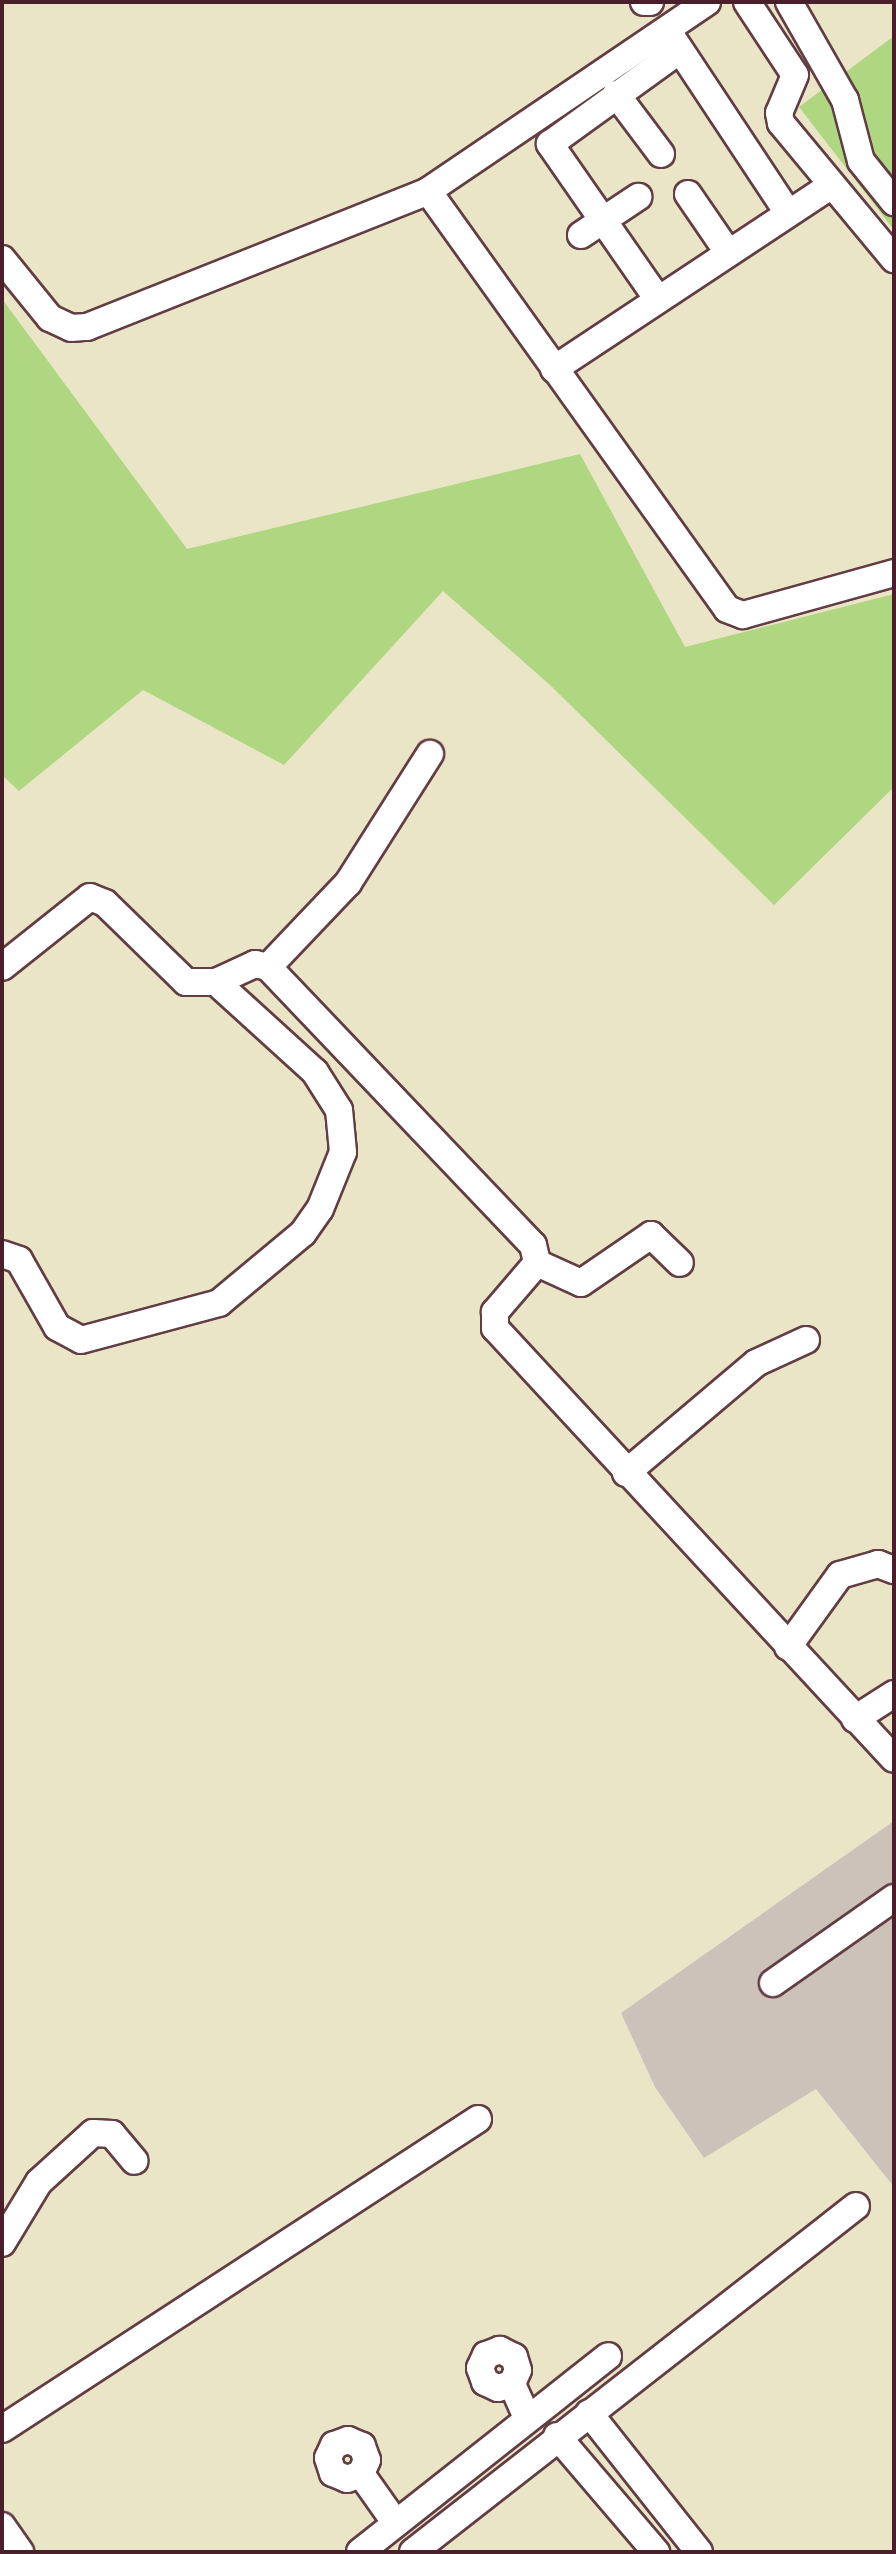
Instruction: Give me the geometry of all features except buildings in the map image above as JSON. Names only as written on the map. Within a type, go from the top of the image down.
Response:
[{"type":"street","points":[[644,2],[650,2]]},
{"type":"street","points":[[657,298],[550,144],[616,94],[674,40],[707,2]]},
{"type":"street","points":[[747,2],[795,75],[779,113],[781,123],[894,259]]},
{"type":"street","points":[[789,2],[845,100],[861,161],[894,202]]},
{"type":"street","points":[[2,259],[50,318],[71,328],[87,327],[428,191],[674,40]]},
{"type":"street","points":[[674,40],[788,213]]},
{"type":"street","points":[[616,94],[661,154]]},
{"type":"street","points":[[554,369],[727,251],[832,185]]},
{"type":"street","points":[[428,191],[730,612],[743,615],[894,573]]},
{"type":"street","points":[[688,194],[727,251]]},
{"type":"street","points":[[581,235],[638,197]]},
{"type":"street","points":[[268,967],[348,883],[430,754]]},
{"type":"street","points":[[2,967],[90,897],[105,903],[179,978],[193,984],[216,982],[255,964],[268,967],[533,1245],[537,1263]]},
{"type":"street","points":[[2,1254],[19,1260],[57,1327],[81,1340],[219,1303],[303,1233],[320,1209],[343,1152],[339,1110],[315,1072],[216,982]]},
{"type":"street","points":[[537,1263],[581,1283],[651,1235],[680,1263]]},
{"type":"street","points":[[537,1263],[495,1312],[495,1328],[894,1759]]},
{"type":"street","points":[[626,1473],[756,1363],[806,1340]]},
{"type":"street","points":[[788,1647],[840,1575],[878,1564],[894,1570]]},
{"type":"street","points":[[855,1719],[894,1694]]},
{"type":"street","points":[[773,1983],[894,1898]]},
{"type":"street","points":[[2,2429],[478,2119]]},
{"type":"street","points":[[2,2243],[39,2182],[93,2133],[112,2134],[135,2161]]},
{"type":"street","points":[[413,2552],[557,2436],[856,2206]]},
{"type":"street","points":[[360,2552],[608,2356]]},
{"type":"street","points":[[512,2384],[527,2417]]},
{"type":"street","points":[[589,2413],[699,2552]]},
{"type":"street","points":[[557,2436],[656,2552]]},
{"type":"street","points":[[361,2474],[395,2522]]},
{"type":"street","points":[[2,2526],[20,2552]]},
{"type":"shaded area","points":[[894,1821],[894,2187],[816,2089],[704,2158],[655,2087],[621,2013]]},
{"type":"green space","points":[[894,36],[894,230],[799,107]]},
{"type":"green space","points":[[2,299],[187,549],[580,454],[685,647],[894,594],[894,787],[774,905],[550,685],[443,591],[284,765],[143,690],[19,791],[2,775]]}]
